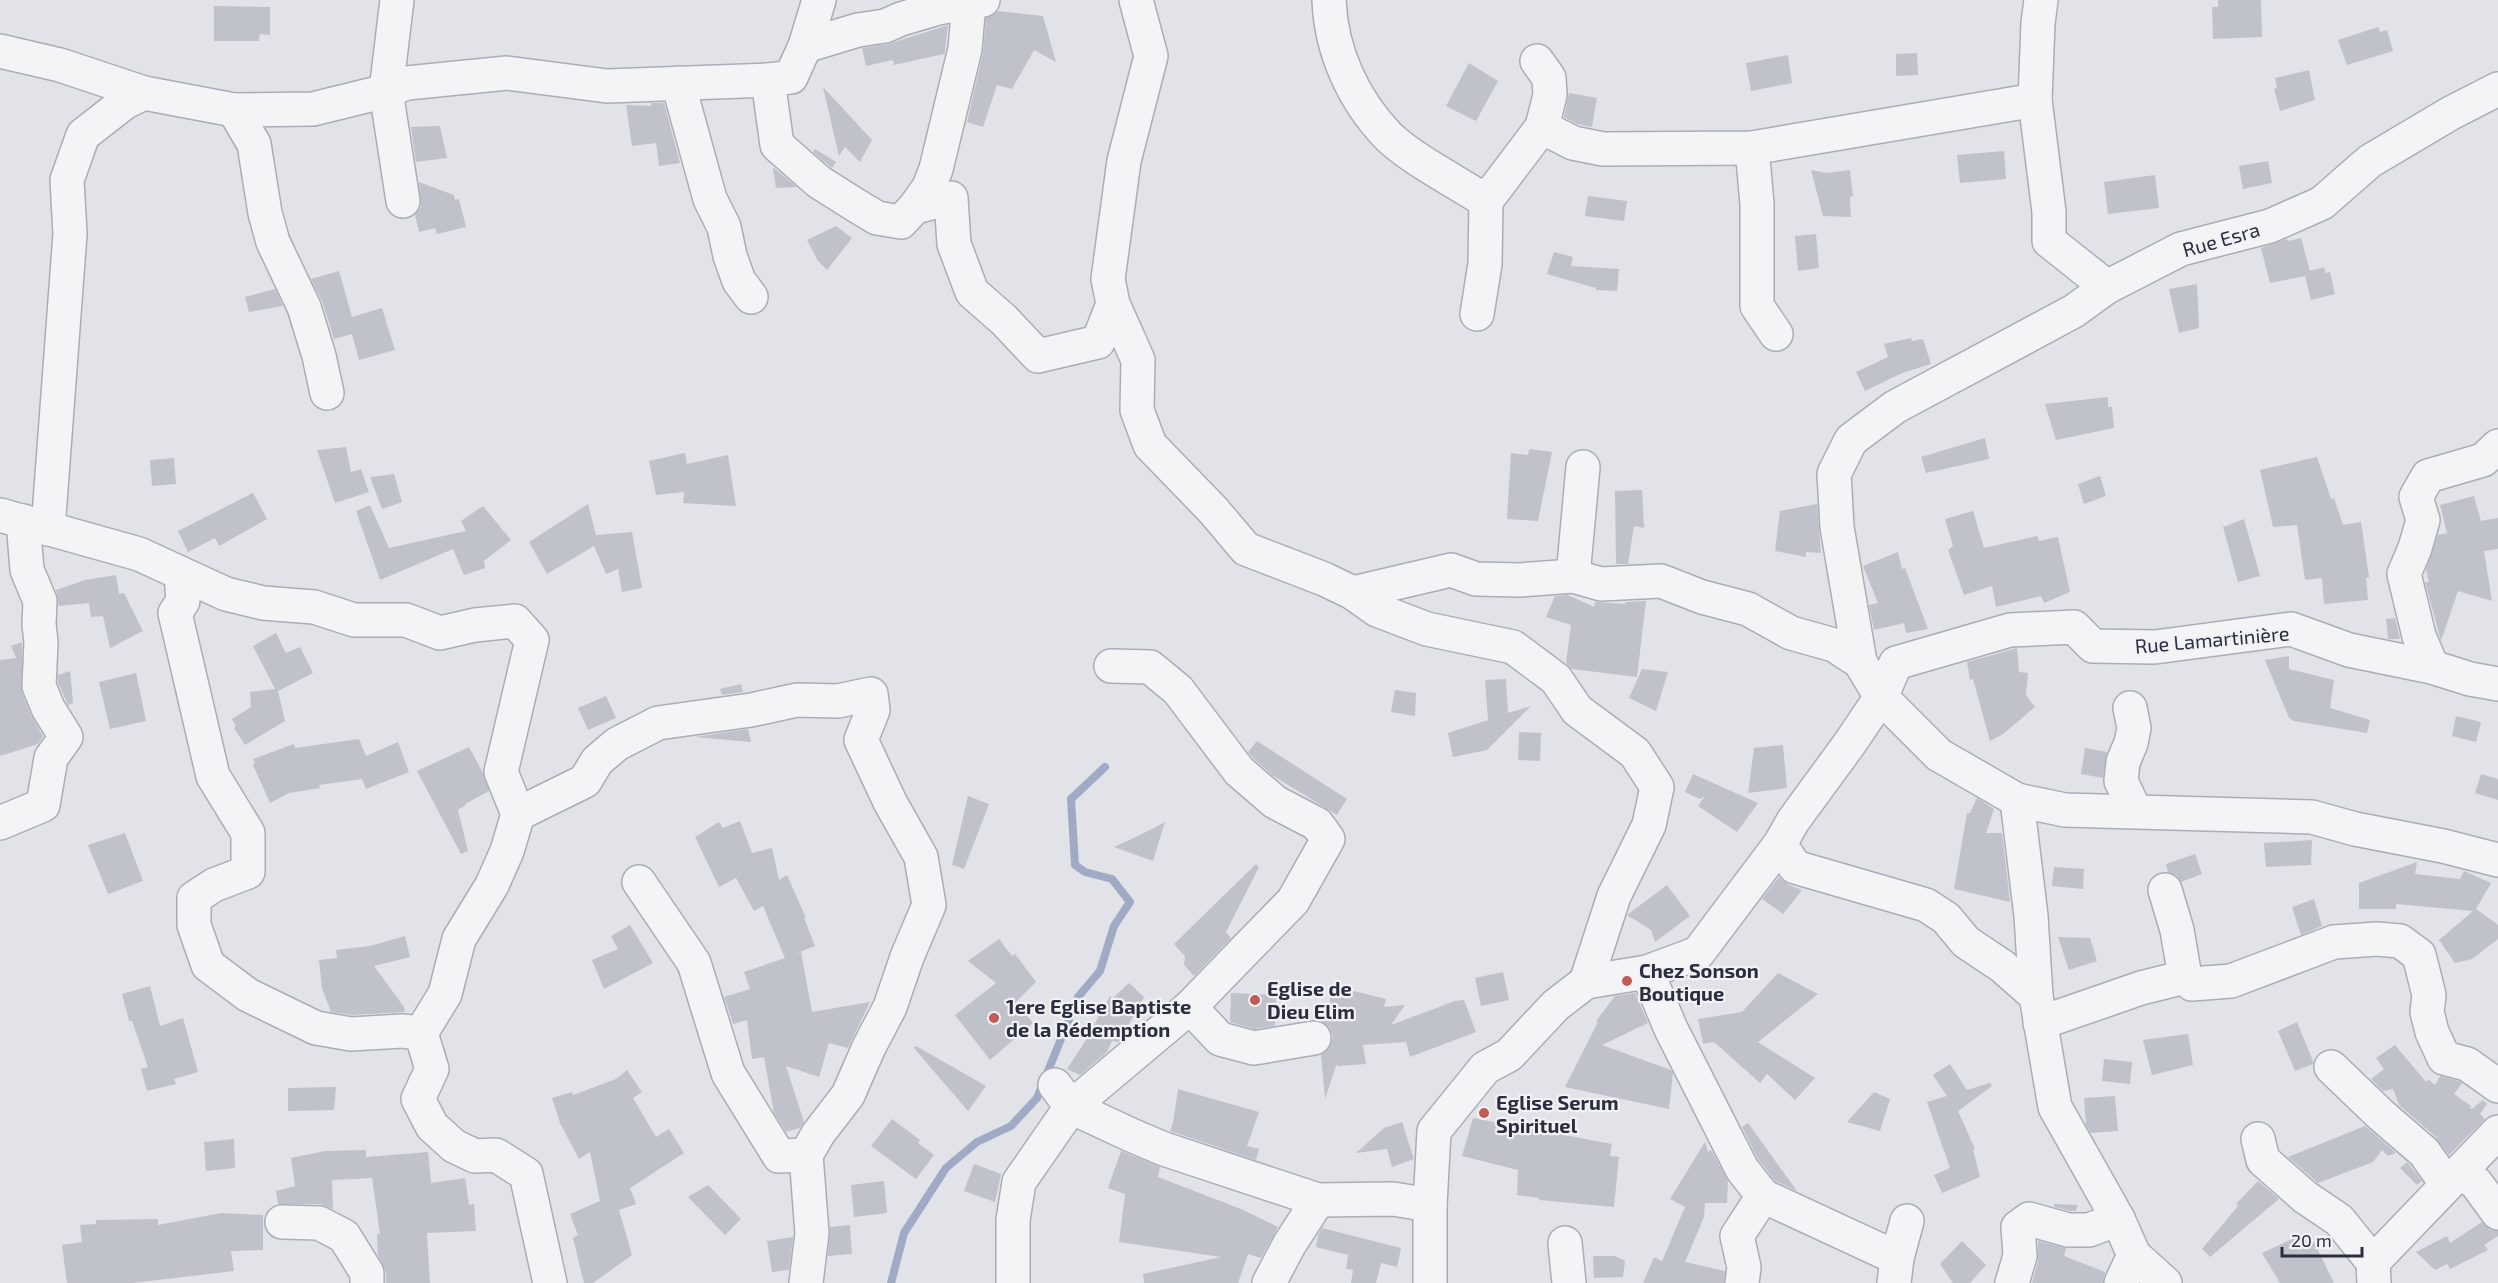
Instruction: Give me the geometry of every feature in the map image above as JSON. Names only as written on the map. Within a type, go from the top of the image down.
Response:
[{"type":"street","points":[[397,0],[386,91],[403,201]]},
{"type":"street","points":[[0,51],[60,65],[144,93],[234,110],[314,110],[386,91],[407,83],[507,73],[607,86],[768,80],[791,77],[805,46],[819,0]]},
{"type":"street","points":[[1136,0],[1151,56],[1124,161],[1108,279],[1113,304],[1138,360],[1137,410],[1150,445],[1213,510],[1246,549],[1324,579],[1353,593],[1377,610],[1427,629],[1513,647],[1556,679],[1577,711],[1635,753],[1656,787],[1649,825],[1614,896],[1586,982]]},
{"type":"street","points":[[1329,0],[1330,16],[1340,58],[1349,82],[1361,102],[1390,138],[1486,201]]},
{"type":"street","points":[[2041,0],[2037,23],[2035,100],[2049,212],[2049,241],[2107,287]]},
{"type":"street","points":[[768,80],[777,145],[819,182],[877,218],[901,222],[915,207],[929,186],[936,169],[976,1],[938,8],[885,26],[858,30],[805,46]]},
{"type":"street","points":[[1477,314],[1485,264],[1486,201],[1542,128],[1550,95],[1550,78],[1537,61]]},
{"type":"street","points":[[678,83],[710,199],[724,227],[730,256],[739,281],[752,297]]},
{"type":"street","name":"Rue Esra","points":[[1860,662],[1837,527],[1834,474],[1851,440],[1895,407],[2063,316],[2107,287],[2181,249],[2270,226],[2322,203],[2370,161],[2451,113],[2498,89]]},
{"type":"street","points":[[0,823],[43,805],[51,758],[66,737],[48,708],[39,686],[40,601],[27,570],[24,522],[69,234],[67,180],[83,135],[124,103],[144,93]]},
{"type":"street","points":[[1542,128],[1573,143],[1603,149],[1752,148],[2035,100]]},
{"type":"street","points":[[234,110],[254,144],[273,242],[304,307],[319,356],[327,393]]},
{"type":"street","points":[[1752,148],[1757,204],[1757,306],[1776,334]]},
{"type":"street","points":[[915,207],[951,198],[954,244],[972,292],[1004,320],[1038,356],[1098,342],[1113,304]]},
{"type":"street","points":[[2433,667],[2419,636],[2404,574],[2423,520],[2416,497],[2428,476],[2483,460],[2498,446]]},
{"type":"street","points":[[1573,576],[1583,467]]},
{"type":"street","points":[[24,522],[139,554],[226,594],[263,603],[314,607],[354,620],[406,620],[440,633],[515,621],[532,640],[501,772],[518,814],[507,851],[492,885],[459,939],[445,994],[421,1033],[432,1069],[418,1099],[432,1126],[454,1146],[475,1156],[496,1155],[526,1174],[550,1283]]},
{"type":"street","points":[[1353,593],[1451,570],[1476,579],[1519,580],[1573,576],[1601,584],[1661,581],[1702,597],[1748,609],[1791,633],[1834,645],[1860,662],[1881,697],[1939,755],[2017,800],[2065,810],[2312,817],[2355,829],[2443,846],[2498,860]]},
{"type":"street","points":[[181,574],[183,601],[176,613],[213,776],[248,833],[248,872],[214,885],[194,898],[194,925],[208,965],[248,995],[316,1028],[351,1034],[402,1031],[421,1033]]},
{"type":"street","name":"Rue Lamartinière","points":[[1881,697],[1896,663],[2010,630],[2074,627],[2093,646],[2155,647],[2291,629],[2349,650],[2433,667],[2470,679],[2498,684]]},
{"type":"street","points":[[1013,1283],[1013,1220],[1019,1182],[1063,1096],[1190,1007],[1293,901],[1328,839],[1317,824],[1275,802],[1239,771],[1178,690],[1150,668],[1111,666]]},
{"type":"street","points":[[518,814],[585,781],[597,761],[617,744],[658,723],[751,710],[797,700],[838,701],[871,694],[873,710],[861,740],[890,802],[921,857],[929,905],[907,957],[890,1008],[869,1047],[848,1095],[818,1134],[806,1155],[812,1233],[806,1283]]},
{"type":"street","points":[[1430,1283],[1430,1205],[1434,1131],[1485,1068],[1509,1055],[1556,1005],[1586,982],[1647,972],[1698,953],[1780,844],[1793,821],[1881,697]]},
{"type":"street","points":[[2130,708],[2134,728],[2132,743],[2123,762],[2121,781],[2135,811]]},
{"type":"street","points":[[2017,800],[2031,916],[2038,1010],[2055,1107],[2118,1219],[2128,1269],[2165,1283]]},
{"type":"street","points":[[1780,844],[1795,867],[1926,905],[1946,918],[1966,942],[2002,966],[2038,1010]]},
{"type":"street","points":[[639,882],[693,963],[728,1073],[739,1091],[779,1156],[806,1155]]},
{"type":"street","points":[[2165,890],[2177,930],[2185,977],[2192,984],[2231,981],[2334,942],[2389,939],[2400,941],[2419,955],[2430,995],[2427,1012],[2432,1032],[2444,1058],[2467,1064],[2498,1086]]},
{"type":"street","points":[[1647,972],[1671,1029],[1742,1169],[1763,1196],[1895,1270],[1907,1221]]},
{"type":"street","points":[[2038,1010],[2185,977]]},
{"type":"street","points":[[1190,1007],[1220,1039],[1254,1048],[1314,1038]]},
{"type":"street","points":[[2331,1067],[2381,1115],[2453,1178],[2476,1183],[2498,1213]]},
{"type":"street","points":[[1063,1096],[1164,1149],[1318,1200],[1393,1199],[1430,1205]]},
{"type":"street","points":[[2258,1139],[2264,1160],[2305,1197],[2338,1220],[2373,1272],[2453,1178],[2498,1132]]},
{"type":"street","points":[[1742,1283],[1744,1267],[1737,1236],[1763,1196]]},
{"type":"street","points":[[1269,1283],[1289,1245],[1318,1200]]},
{"type":"street","points":[[2012,1283],[2020,1256],[2018,1227],[2029,1219],[2068,1230],[2089,1230],[2118,1219]]},
{"type":"street","points":[[282,1222],[319,1223],[344,1236],[367,1273],[367,1283]]},
{"type":"street","points":[[1565,1243],[1569,1283]]},
{"type":"building","points":[[2218,0],[2261,0],[2262,37],[2213,39],[2212,7],[2218,7]]},
{"type":"building","points":[[214,6],[270,7],[270,35],[260,34],[259,41],[214,41]]},
{"type":"building","points":[[998,11],[1043,16],[1056,62],[1034,50],[1012,89],[997,85],[983,127],[967,122],[983,53],[986,18]]},
{"type":"building","points":[[948,25],[944,58],[944,54],[894,65],[893,60],[866,66],[862,48],[888,44]]},
{"type":"building","points":[[2378,27],[2380,32],[2387,30],[2393,51],[2347,65],[2338,40]]},
{"type":"building","points":[[1917,53],[1918,75],[1896,76],[1896,54]]},
{"type":"building","points":[[1788,55],[1792,83],[1751,91],[1746,63]]},
{"type":"building","points":[[1469,63],[1498,81],[1476,121],[1446,106]]},
{"type":"building","points":[[2309,70],[2315,100],[2280,111],[2274,89],[2277,88],[2275,78]]},
{"type":"building","points":[[823,87],[872,140],[860,162],[845,147],[839,156]]},
{"type":"building","points":[[1569,93],[1597,98],[1592,127],[1577,124],[1564,117]]},
{"type":"building","points":[[651,103],[664,103],[680,163],[659,166],[656,143],[632,146],[626,105],[651,106]]},
{"type":"building","points":[[440,126],[447,158],[416,162],[411,127]]},
{"type":"building","points":[[815,149],[836,162],[832,168],[813,152]]},
{"type":"building","points":[[2004,151],[2006,179],[1960,183],[1957,155]]},
{"type":"building","points":[[2268,161],[2272,183],[2243,189],[2239,166]]},
{"type":"building","points":[[774,168],[797,187],[776,188]]},
{"type":"building","points":[[1811,170],[1827,173],[1850,170],[1853,196],[1850,197],[1851,217],[1823,216]]},
{"type":"building","points":[[2155,175],[2159,208],[2108,214],[2104,182]]},
{"type":"building","points":[[419,182],[454,195],[455,200],[459,199],[466,227],[437,234],[435,228],[419,232],[415,215],[421,207]]},
{"type":"building","points":[[1588,196],[1627,201],[1624,221],[1585,216]]},
{"type":"building","points":[[836,226],[852,238],[827,270],[818,261],[807,240]]},
{"type":"building","points":[[1816,234],[1819,268],[1798,271],[1795,236]]},
{"type":"building","points":[[2301,238],[2310,271],[2324,267],[2325,273],[2330,272],[2335,294],[2311,300],[2305,276],[2270,283],[2261,248],[2287,239],[2288,241]]},
{"type":"building","points":[[1554,252],[1573,257],[1571,266],[1619,269],[1617,291],[1596,290],[1596,288],[1547,274]]},
{"type":"building","points":[[339,271],[352,317],[382,308],[395,350],[359,360],[352,334],[334,339],[322,301],[311,279]]},
{"type":"building","points":[[2197,284],[2199,328],[2179,333],[2169,289]]},
{"type":"building","points":[[275,289],[283,306],[249,312],[245,297]]},
{"type":"building","points":[[1911,338],[1912,341],[1923,339],[1931,364],[1902,373],[1865,391],[1856,372],[1888,357],[1884,344]]},
{"type":"building","points":[[2108,397],[2108,407],[2112,407],[2114,428],[2056,440],[2045,404]]},
{"type":"building","points":[[1985,438],[1989,459],[1926,473],[1921,457]]},
{"type":"building","points":[[346,447],[351,472],[361,469],[369,492],[335,503],[317,450]]},
{"type":"building","points":[[1529,449],[1552,452],[1538,521],[1507,519],[1511,453],[1528,455]]},
{"type":"building","points":[[685,453],[687,464],[728,455],[736,506],[683,503],[684,492],[656,495],[649,461]]},
{"type":"building","points":[[2317,457],[2331,499],[2334,498],[2343,525],[2361,522],[2369,577],[2366,578],[2368,600],[2324,604],[2322,578],[2305,580],[2297,525],[2273,527],[2260,470]]},
{"type":"building","points":[[174,458],[176,484],[152,486],[150,460]]},
{"type":"building","points":[[394,474],[402,502],[382,509],[370,477]]},
{"type":"building","points":[[2100,476],[2106,496],[2084,504],[2078,484]]},
{"type":"building","points":[[1642,490],[1644,528],[1634,526],[1628,564],[1616,564],[1615,491]]},
{"type":"building","points":[[253,493],[267,519],[219,546],[215,538],[188,552],[178,531]]},
{"type":"building","points":[[2474,496],[2481,521],[2498,518],[2498,549],[2484,551],[2492,601],[2458,591],[2441,641],[2425,582],[2429,582],[2426,569],[2438,535],[2447,533],[2440,505]]},
{"type":"building","points":[[588,504],[596,535],[632,532],[642,588],[622,592],[618,569],[606,574],[594,546],[547,574],[529,542]]},
{"type":"building","points":[[1817,504],[1821,553],[1806,552],[1806,557],[1775,551],[1780,511]]},
{"type":"building","points":[[370,505],[389,548],[466,531],[461,521],[483,506],[511,540],[484,561],[485,568],[464,575],[453,549],[380,580],[356,511]]},
{"type":"building","points":[[1973,511],[1984,548],[2037,536],[2039,541],[2058,537],[2070,592],[2044,603],[2041,596],[1996,607],[1992,586],[1964,595],[1948,550],[1953,546],[1945,519]]},
{"type":"building","points":[[2244,519],[2260,576],[2238,582],[2223,527]]},
{"type":"building","points":[[1898,552],[1902,569],[1905,568],[1928,629],[1906,633],[1904,623],[1874,630],[1869,605],[1878,603],[1863,566]]},
{"type":"building","points":[[116,575],[119,594],[124,593],[143,631],[110,648],[103,616],[91,617],[89,603],[59,606],[56,590],[85,580]]},
{"type":"building","points":[[1568,595],[1594,607],[1595,602],[1625,604],[1626,602],[1646,601],[1637,677],[1572,669],[1566,663],[1571,625],[1546,617],[1555,596]]},
{"type":"building","points":[[2395,618],[2400,639],[2388,639],[2386,619]]},
{"type":"building","points":[[276,633],[286,653],[300,647],[313,673],[278,691],[285,721],[245,745],[234,728],[236,726],[232,719],[251,707],[250,692],[275,689],[253,646]]},
{"type":"building","points":[[22,642],[22,693],[43,736],[38,744],[0,756],[0,660],[16,658],[11,646]]},
{"type":"building","points":[[2017,648],[2019,672],[2028,673],[2026,695],[2035,707],[2003,734],[1990,741],[1973,679],[1970,680],[1967,662]]},
{"type":"building","points":[[2289,656],[2289,669],[2334,680],[2330,708],[2370,720],[2367,733],[2294,721],[2289,718],[2265,660]]},
{"type":"building","points":[[1642,669],[1668,672],[1656,711],[1629,698]]},
{"type":"building","points":[[70,671],[73,703],[68,705],[58,683],[58,675]]},
{"type":"building","points":[[136,673],[146,721],[110,729],[99,682]]},
{"type":"building","points":[[1506,679],[1508,713],[1531,706],[1487,750],[1453,757],[1448,733],[1488,720],[1485,680]]},
{"type":"building","points":[[741,684],[743,692],[722,695],[720,689]]},
{"type":"building","points":[[1395,690],[1416,693],[1415,716],[1391,712]]},
{"type":"building","points":[[606,696],[616,718],[588,730],[578,708]]},
{"type":"building","points":[[2456,716],[2481,722],[2476,742],[2452,736]]},
{"type":"building","points":[[748,729],[751,742],[695,737]]},
{"type":"building","points":[[1519,732],[1541,733],[1540,761],[1518,760]]},
{"type":"building","points":[[359,739],[366,756],[398,742],[409,772],[366,789],[362,779],[319,785],[320,788],[289,793],[270,803],[253,765],[255,763],[253,759],[294,744],[295,748]]},
{"type":"building","points":[[1257,741],[1347,799],[1337,815],[1272,775],[1253,758],[1248,752]]},
{"type":"building","points":[[1783,745],[1787,788],[1748,793],[1754,748]]},
{"type":"building","points":[[469,747],[483,773],[489,791],[458,810],[468,851],[461,854],[417,771]]},
{"type":"building","points":[[2085,748],[2107,752],[2103,778],[2081,774]]},
{"type":"building","points":[[1693,774],[1758,803],[1737,832],[1698,806],[1705,796],[1700,799],[1685,792]]},
{"type":"building","points":[[2481,774],[2498,779],[2498,800],[2475,793]]},
{"type":"building","points":[[968,796],[989,804],[964,869],[952,865]]},
{"type":"building","points":[[1977,798],[1994,809],[1986,833],[2002,833],[2010,902],[1954,889],[1967,813],[1970,813]]},
{"type":"building","points":[[740,821],[752,853],[772,848],[779,880],[787,875],[806,918],[804,918],[815,946],[792,955],[801,952],[812,1012],[870,1002],[848,1048],[829,1043],[819,1077],[786,1066],[804,1122],[800,1128],[786,1132],[774,1113],[764,1057],[752,1059],[747,1020],[733,1024],[724,997],[750,989],[744,972],[785,958],[763,906],[754,911],[736,878],[719,887],[695,837],[719,822],[723,828]]},
{"type":"building","points":[[1165,822],[1153,861],[1114,847],[1140,835]]},
{"type":"building","points":[[125,833],[143,881],[108,894],[88,845]]},
{"type":"building","points":[[2312,840],[2311,865],[2266,867],[2264,843]]},
{"type":"building","points":[[2195,854],[2202,874],[2181,882],[2177,876],[2168,872],[2166,864]]},
{"type":"building","points":[[2417,862],[2415,874],[2460,879],[2464,871],[2491,883],[2476,909],[2498,925],[2498,939],[2472,959],[2455,963],[2439,940],[2473,911],[2396,904],[2396,909],[2359,909],[2359,883]]},
{"type":"building","points":[[1256,864],[1259,867],[1226,932],[1231,938],[1194,976],[1184,965],[1185,956],[1174,944]]},
{"type":"building","points":[[2054,867],[2084,869],[2083,889],[2052,886]]},
{"type":"building","points":[[1779,877],[1789,885],[1802,890],[1783,914],[1762,899]]},
{"type":"building","points":[[1667,885],[1690,916],[1655,942],[1651,930],[1627,915]]},
{"type":"building","points":[[2314,899],[2322,926],[2301,935],[2292,907]]},
{"type":"building","points":[[630,925],[653,963],[604,989],[592,960],[618,949],[611,936]]},
{"type":"building","points":[[405,936],[410,957],[374,966],[404,1007],[405,1012],[352,1015],[331,1012],[322,988],[319,960],[337,958],[336,950],[370,946]]},
{"type":"building","points":[[2058,937],[2090,938],[2097,961],[2069,970]]},
{"type":"building","points":[[999,939],[1012,956],[1015,954],[1036,982],[1016,1002],[1033,1023],[990,1060],[955,1015],[996,983],[968,961]]},
{"type":"building","points":[[1503,972],[1509,1000],[1481,1006],[1475,978]]},
{"type":"building","points":[[1778,973],[1818,994],[1758,1042],[1815,1078],[1795,1100],[1767,1074],[1760,1083],[1714,1042],[1703,1044],[1698,1019],[1742,1012]]},
{"type":"building","points":[[1129,983],[1144,997],[1119,1042],[1112,1041],[1107,1052],[1080,1075],[1067,1069],[1110,996],[1113,998]]},
{"type":"building","points":[[150,986],[160,1026],[183,1018],[198,1072],[174,1079],[176,1084],[147,1091],[141,1069],[148,1067],[132,1021],[129,1021],[122,994]]},
{"type":"building","points":[[1354,991],[1386,999],[1384,1007],[1405,1005],[1391,1025],[1455,1001],[1464,1000],[1476,1032],[1410,1057],[1406,1042],[1363,1045],[1366,1064],[1337,1066],[1337,1063],[1325,1099],[1321,1055],[1331,1045],[1333,1036],[1329,1027],[1318,1020],[1318,1016],[1323,1016],[1322,1011],[1330,1010],[1330,993]]},
{"type":"building","points":[[1231,993],[1276,995],[1275,1026],[1255,1029],[1230,1022]]},
{"type":"building","points":[[1635,993],[1648,1023],[1602,1045],[1671,1070],[1673,1073],[1669,1109],[1565,1087],[1598,1022],[1596,1021],[1615,996]]},
{"type":"building","points":[[2297,1022],[2313,1064],[2295,1071],[2278,1031]]},
{"type":"building","points":[[2188,1034],[2193,1065],[2152,1075],[2143,1040]]},
{"type":"building","points":[[2395,1045],[2426,1082],[2428,1079],[2435,1085],[2440,1076],[2459,1081],[2462,1083],[2454,1094],[2471,1106],[2470,1108],[2472,1109],[2483,1100],[2487,1104],[2480,1114],[2485,1119],[2449,1155],[2436,1138],[2439,1136],[2436,1137],[2399,1105],[2393,1089],[2383,1091],[2371,1079],[2384,1069],[2376,1058]]},
{"type":"building","points":[[916,1046],[986,1086],[968,1111],[914,1048]]},
{"type":"building","points":[[2104,1059],[2132,1062],[2130,1084],[2102,1081]]},
{"type":"building","points":[[1950,1064],[1967,1090],[1990,1083],[1992,1086],[1958,1111],[1975,1149],[1973,1150],[1980,1177],[1942,1193],[1934,1175],[1950,1168],[1927,1102],[1947,1096],[1933,1075]]},
{"type":"building","points":[[627,1070],[642,1092],[633,1098],[656,1137],[669,1129],[684,1153],[630,1188],[636,1204],[619,1210],[632,1255],[593,1283],[584,1283],[573,1238],[578,1235],[570,1214],[600,1201],[590,1152],[579,1159],[560,1123],[552,1098],[572,1092],[573,1095],[616,1079]]},
{"type":"building","points":[[336,1087],[334,1110],[288,1111],[288,1088]]},
{"type":"building","points":[[1178,1089],[1259,1112],[1247,1146],[1259,1149],[1256,1160],[1170,1131]]},
{"type":"building","points":[[1874,1092],[1890,1099],[1880,1131],[1847,1122]]},
{"type":"building","points":[[2115,1096],[2118,1131],[2091,1133],[2086,1125],[2084,1098]]},
{"type":"building","points":[[1473,1118],[1612,1144],[1610,1156],[1619,1157],[1614,1207],[1539,1200],[1539,1198],[1517,1195],[1518,1170],[1462,1156]]},
{"type":"building","points":[[892,1119],[920,1140],[918,1143],[934,1155],[916,1179],[871,1146]]},
{"type":"building","points":[[1402,1122],[1414,1159],[1392,1167],[1387,1149],[1356,1153],[1384,1128]]},
{"type":"building","points":[[1748,1123],[1797,1191],[1775,1181],[1758,1159],[1742,1127]]},
{"type":"building","points":[[2365,1126],[2396,1153],[2388,1156],[2382,1150],[2373,1162],[2318,1183],[2288,1157]]},
{"type":"building","points":[[234,1139],[235,1168],[206,1171],[204,1142]]},
{"type":"building","points":[[1705,1142],[1708,1152],[1711,1150],[1728,1181],[1727,1203],[1705,1203],[1704,1217],[1685,1262],[1725,1271],[1724,1283],[1643,1283],[1654,1257],[1662,1261],[1685,1207],[1670,1199]]},
{"type":"building","points":[[366,1150],[366,1157],[428,1152],[431,1183],[465,1178],[469,1205],[474,1204],[476,1231],[427,1233],[430,1283],[386,1283],[386,1272],[378,1255],[377,1234],[380,1234],[372,1178],[332,1180],[333,1209],[320,1204],[278,1204],[276,1191],[295,1186],[291,1158],[325,1151]]},
{"type":"building","points":[[1121,1151],[1160,1167],[1158,1177],[1241,1209],[1278,1227],[1261,1258],[1248,1254],[1238,1283],[1144,1283],[1143,1274],[1221,1257],[1119,1242],[1125,1194],[1108,1188]]},
{"type":"building","points":[[2407,1162],[2422,1181],[2417,1185],[2400,1168]]},
{"type":"building","points":[[974,1164],[1001,1174],[995,1202],[964,1191]]},
{"type":"building","points":[[884,1181],[887,1213],[854,1217],[851,1185]]},
{"type":"building","points":[[2258,1181],[2279,1199],[2210,1257],[2202,1249],[2238,1206],[2236,1204]]},
{"type":"building","points":[[708,1185],[741,1219],[725,1235],[688,1197]]},
{"type":"building","points":[[2054,1204],[2078,1205],[2076,1211],[2071,1211],[2054,1207]]},
{"type":"building","points":[[221,1213],[263,1215],[263,1250],[231,1251],[234,1271],[132,1283],[67,1283],[62,1245],[82,1242],[80,1225],[96,1224],[96,1220],[158,1219],[158,1225]]},
{"type":"building","points":[[2482,1222],[2490,1230],[2498,1231],[2498,1236],[2484,1245],[2488,1250],[2450,1269],[2447,1264],[2435,1270],[2416,1252],[2447,1236],[2450,1243]]},
{"type":"building","points":[[850,1225],[852,1254],[828,1256],[830,1227]]},
{"type":"building","points":[[1322,1228],[1401,1248],[1397,1267],[1381,1263],[1376,1283],[1351,1283],[1353,1270],[1346,1269],[1348,1255],[1316,1247]]},
{"type":"building","points":[[2303,1234],[2308,1245],[2314,1242],[2334,1283],[2280,1283],[2262,1253]]},
{"type":"building","points":[[793,1237],[789,1270],[772,1272],[767,1241]]},
{"type":"building","points":[[1962,1241],[1986,1265],[1970,1283],[1953,1283],[1940,1264]]},
{"type":"building","points":[[2038,1241],[2066,1248],[2064,1256],[2105,1272],[2103,1283],[2032,1283],[2038,1261]]},
{"type":"building","points":[[1593,1256],[1615,1256],[1625,1261],[1623,1277],[1594,1278]]},
{"type":"waterway","points":[[891,1283],[904,1233],[946,1168],[977,1142],[1011,1126],[1037,1098],[1078,997],[1100,971],[1114,926],[1130,902],[1112,879],[1085,872],[1075,865],[1071,799],[1105,767]]},
{"type":"place","name":"Chez Sonson Boutique","points":[[1627,981]]},
{"type":"place","name":"Eglise de Dieu Elim","points":[[1255,1000]]},
{"type":"place","name":"1ere Eglise Baptiste de la Rédemption","points":[[994,1018]]},
{"type":"place","name":"Eglise Serum Spirituel","points":[[1484,1113]]}]
